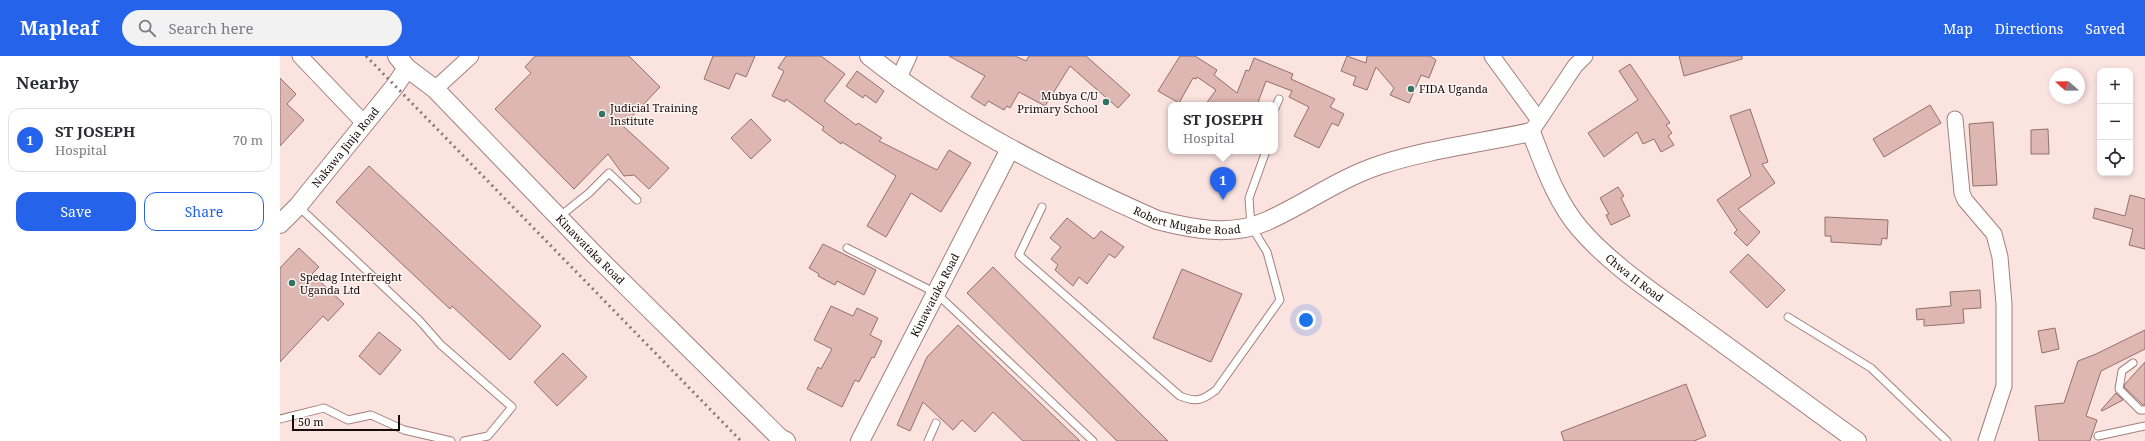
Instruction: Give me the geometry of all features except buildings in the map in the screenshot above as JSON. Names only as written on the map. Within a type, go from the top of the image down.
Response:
[{"type":"street","points":[[300,56],[364,123]]},
{"type":"street","points":[[435,89],[471,56]]},
{"type":"street","name":"Robert Mugabe Road","points":[[869,56],[898,80],[939,108],[1010,149],[1157,220],[1179,226],[1218,231],[1266,222],[1328,188],[1379,165],[1535,125]]},
{"type":"street","points":[[898,80],[909,56]]},
{"type":"street","points":[[1492,56],[1535,125],[1575,66],[1585,56]]},
{"type":"street","name":"Nakawa Jinja Road","points":[[280,224],[298,206],[364,123],[396,86],[402,62]]},
{"type":"street","name":"Kinawataka Road","points":[[402,62],[435,89],[611,271],[780,438],[786,441]]},
{"type":"street","points":[[1954,119],[1962,193],[1965,200],[1994,234],[2000,257],[2004,304],[2004,386],[1986,441]]},
{"type":"street","name":"Chwa II Road","points":[[1535,125],[1552,184],[1564,206],[1579,228],[1598,247],[1645,286],[1857,441]]},
{"type":"street","name":"Kinawataka Road","points":[[864,440],[936,293],[1010,149]]},
{"type":"lane","points":[[1042,207],[1019,255],[1180,396],[1191,401],[1204,400],[1216,390],[1280,300],[1267,252],[1251,226],[1249,198],[1265,154]]},
{"type":"lane","points":[[559,217],[589,193],[609,173],[637,200]]},
{"type":"lane","points":[[298,206],[419,320],[441,345],[512,407],[488,436],[464,441]]},
{"type":"lane","points":[[847,248],[936,293],[1093,441]]},
{"type":"lane","points":[[1788,317],[1871,368],[1947,441]]},
{"type":"lane","points":[[2133,363],[2122,371],[2119,389],[2140,410],[2145,410]]},
{"type":"lane","points":[[280,419],[324,408],[348,420],[371,415],[404,430],[452,441]]},
{"type":"lane","points":[[928,441],[936,423]]},
{"type":"lane","points":[[2098,436],[2145,426]]},
{"type":"railway","points":[[366,56],[741,441]]},
{"type":"place","name":"FIDA Uganda","points":[[1411,89]]},
{"type":"place","name":"Mubya C/U Primary School","points":[[1106,102]]},
{"type":"place","name":"Judicial Training Institute","points":[[602,114]]},
{"type":"place","name":"ST JOSEPH","points":[[1223,200]]},
{"type":"place","name":"Spedag Interfreight Uganda Ltd","points":[[292,283]]}]
